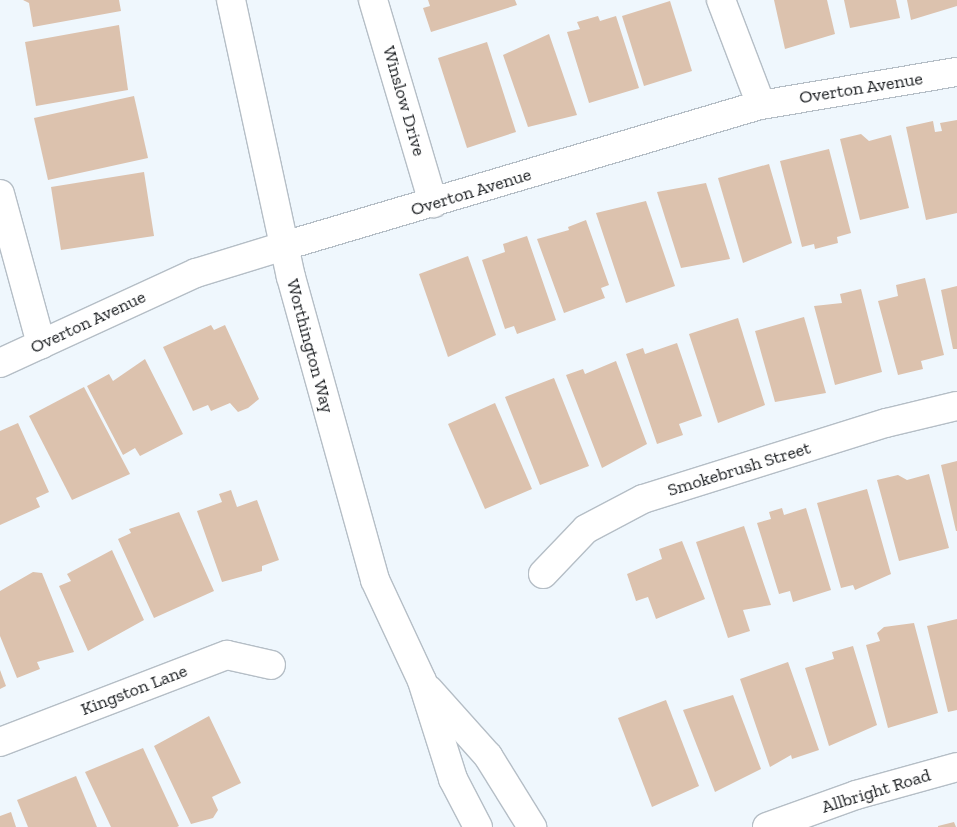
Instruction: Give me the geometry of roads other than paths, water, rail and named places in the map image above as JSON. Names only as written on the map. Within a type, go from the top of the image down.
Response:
[{"type":"street","name":"Worthington Way","points":[[231,0],[284,246],[375,580],[422,681],[453,779],[478,827]]},
{"type":"street","name":"Winslow Drive","points":[[373,0],[434,203]]},
{"type":"street","points":[[721,0],[761,104]]},
{"type":"street","name":"Overton Avenue","points":[[0,363],[196,273],[284,246],[434,203],[761,104],[957,72]]},
{"type":"street","points":[[0,194],[41,344]]},
{"type":"street","name":"Smokebrush Street","points":[[543,574],[586,529],[643,499],[886,423],[957,406]]},
{"type":"street","name":"Kingston Lane","points":[[0,742],[226,655],[271,665]]},
{"type":"street","name":"Worthington Way","points":[[422,681],[488,756],[532,827]]},
{"type":"street","name":"Allbright Road","points":[[767,827],[856,795],[957,767]]}]
